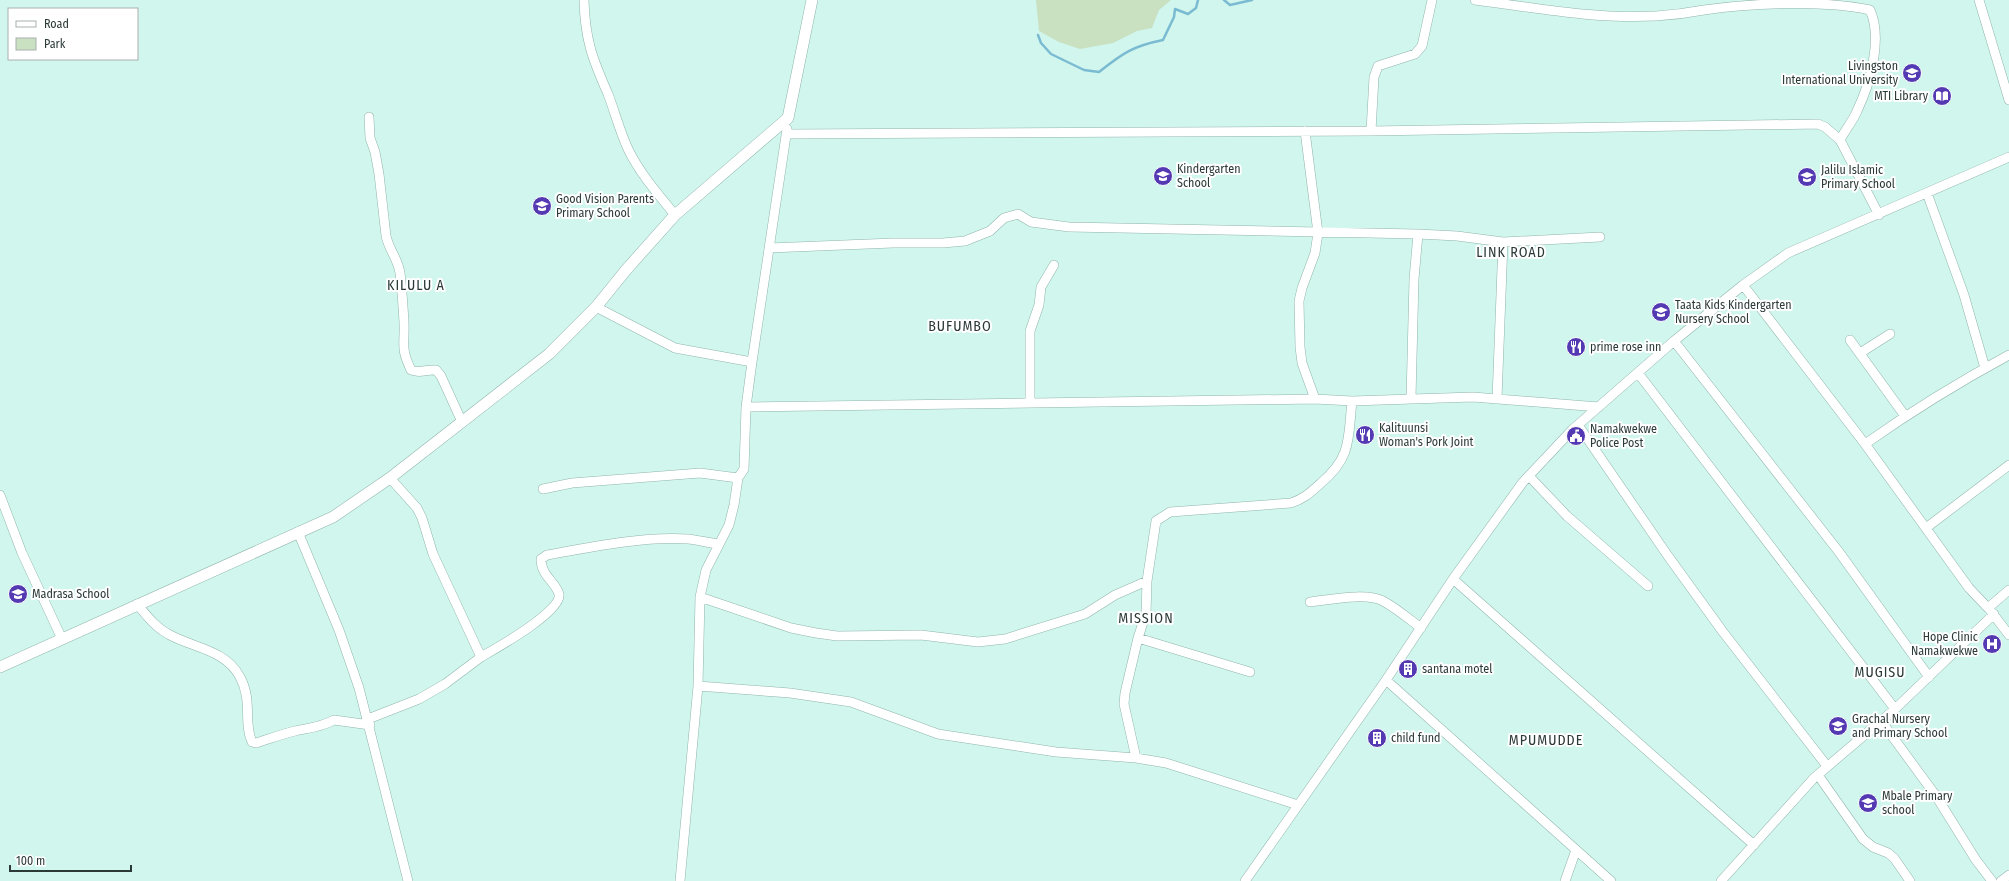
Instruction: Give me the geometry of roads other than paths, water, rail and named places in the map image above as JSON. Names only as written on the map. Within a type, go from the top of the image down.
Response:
[{"type":"street","points":[[584,0],[586,35],[596,68],[608,94],[629,150],[650,184],[675,215]]},
{"type":"street","points":[[680,881],[698,686],[700,597],[705,574],[731,518],[738,478],[744,469],[746,406],[752,362],[787,134],[788,118],[812,0]]},
{"type":"street","points":[[1371,131],[1374,77],[1378,66],[1415,54],[1422,46],[1432,0]]},
{"type":"street","points":[[1475,0],[1562,13],[1599,16],[1655,16],[1762,4],[1813,3],[1854,5],[1870,10],[1874,18],[1876,32],[1871,75],[1857,112],[1840,140]]},
{"type":"street","points":[[1979,0],[2009,100]]},
{"type":"street","points":[[369,117],[370,138],[375,152],[379,174],[386,236],[388,246],[398,262],[400,273],[404,323],[403,352],[411,370],[417,372],[429,369],[436,370],[441,376],[462,422]]},
{"type":"street","points":[[0,667],[137,604],[232,564],[333,517],[390,478],[549,354],[596,307],[626,270],[675,215],[788,118]]},
{"type":"street","points":[[787,134],[1371,131],[1818,124],[1825,127],[1840,140],[1879,214]]},
{"type":"street","points":[[1305,131],[1318,233],[1315,253],[1299,300],[1302,363],[1315,399]]},
{"type":"street","points":[[1245,881],[1386,680],[1453,579],[1529,476],[1578,425],[1674,341],[1743,284],[1788,253],[2009,157]]},
{"type":"street","points":[[1927,193],[1964,295],[1985,368]]},
{"type":"street","points":[[769,248],[893,243],[943,243],[965,241],[990,231],[1004,218],[1018,214],[1031,222],[1070,227],[1418,234],[1457,236],[1503,242],[1600,237]]},
{"type":"street","points":[[1411,398],[1414,279],[1418,234]]},
{"type":"street","points":[[1497,399],[1503,242]]},
{"type":"street","points":[[1030,403],[1030,331],[1039,305],[1042,287],[1054,265]]},
{"type":"street","points":[[1743,284],[1865,444],[1969,588],[1991,611],[2009,635]]},
{"type":"street","points":[[596,307],[675,348],[752,362]]},
{"type":"street","points":[[1860,353],[1890,334]]},
{"type":"street","points":[[1850,340],[1905,416]]},
{"type":"street","points":[[1674,341],[1839,552],[1930,677]]},
{"type":"street","points":[[1865,444],[1905,416],[2009,355]]},
{"type":"street","points":[[1638,373],[1895,709]]},
{"type":"street","points":[[746,406],[1315,399],[1352,401],[1474,397],[1598,407]]},
{"type":"street","points":[[1136,758],[1124,704],[1125,692],[1138,638],[1146,613],[1147,581],[1156,521],[1170,512],[1291,503],[1303,499],[1331,475],[1342,462],[1348,447],[1352,401]]},
{"type":"street","points":[[1578,425],[1668,556],[1723,632],[1827,766]]},
{"type":"street","points":[[1926,528],[2009,466]]},
{"type":"street","points":[[543,489],[572,483],[700,472],[738,478]]},
{"type":"street","points":[[1529,476],[1567,516],[1648,586]]},
{"type":"street","points":[[390,478],[416,508],[422,518],[433,554],[481,657]]},
{"type":"street","points":[[0,495],[22,553],[62,639]]},
{"type":"street","points":[[298,532],[339,630],[359,688],[369,722],[408,881]]},
{"type":"street","points":[[137,604],[154,625],[189,644],[211,651],[232,665],[240,676],[248,696],[252,742],[256,744],[315,726],[324,726],[334,720],[369,722],[418,699],[445,684],[481,657],[532,625],[555,605],[559,598],[559,593],[547,578],[541,564],[541,559],[547,555],[604,544],[688,539],[719,544]]},
{"type":"street","points":[[1453,579],[1754,845]]},
{"type":"street","points":[[700,597],[791,628],[816,633],[837,636],[921,635],[978,642],[1006,639],[1086,614],[1115,595],[1147,581]]},
{"type":"street","points":[[1722,881],[1818,775],[1930,677],[2009,590]]},
{"type":"street","points":[[1310,602],[1365,597],[1374,598],[1383,601],[1421,628]]},
{"type":"street","points":[[1138,638],[1250,672]]},
{"type":"street","points":[[1386,680],[1611,881]]},
{"type":"street","points":[[698,686],[790,693],[851,702],[938,734],[981,742],[1056,752],[1136,758],[1166,763],[1298,805]]},
{"type":"street","points":[[1881,721],[1936,796],[1976,860],[1992,881]]},
{"type":"street","points":[[1818,775],[1863,839],[1873,847],[1888,853],[1894,858],[1910,881]]},
{"type":"street","points":[[1565,881],[1576,850]]},
{"type":"street","points":[[2001,881],[2009,875]]},
{"type":"waterway","points":[[1038,35],[1041,43],[1051,54],[1084,70],[1099,72],[1129,51],[1163,40],[1174,17],[1175,9],[1188,14],[1196,8],[1198,0]]},
{"type":"waterway","points":[[1224,0],[1230,5],[1252,0]]},
{"type":"place","name":"Livingston International University","points":[[1912,73]]},
{"type":"place","name":"MTI Library","points":[[1942,96]]},
{"type":"place","name":"Kindergarten School","points":[[1163,176]]},
{"type":"place","name":"Jalilu Islamic Primary School","points":[[1807,177]]},
{"type":"place","name":"Good Vision Parents Primary School","points":[[542,206]]},
{"type":"place","name":"Taata Kids Kindergarten Nursery School","points":[[1661,312]]},
{"type":"place","name":"prime rose inn","points":[[1576,347]]},
{"type":"place","name":"Kalituunsi Woman's Pork Joint","points":[[1365,435]]},
{"type":"place","name":"Namakwekwe Police Post","points":[[1576,436]]},
{"type":"place","name":"Madrasa School","points":[[18,594]]},
{"type":"place","name":"Hope Clinic Namakwekwe","points":[[1992,644]]},
{"type":"place","name":"santana motel","points":[[1408,669]]},
{"type":"place","name":"Grachal Nursery and Primary School","points":[[1838,726]]},
{"type":"place","name":"child fund","points":[[1377,738]]},
{"type":"place","name":"Mbale Primary school","points":[[1868,803]]},
{"type":"district","name":"LINK ROAD","points":[[1511,252]]},
{"type":"district","name":"KILULU A","points":[[416,285]]},
{"type":"district","name":"BUFUMBO","points":[[960,326]]},
{"type":"district","name":"MISSION","points":[[1146,618]]},
{"type":"district","name":"MUGISU","points":[[1880,672]]},
{"type":"district","name":"MPUMUDDE","points":[[1546,740]]}]
